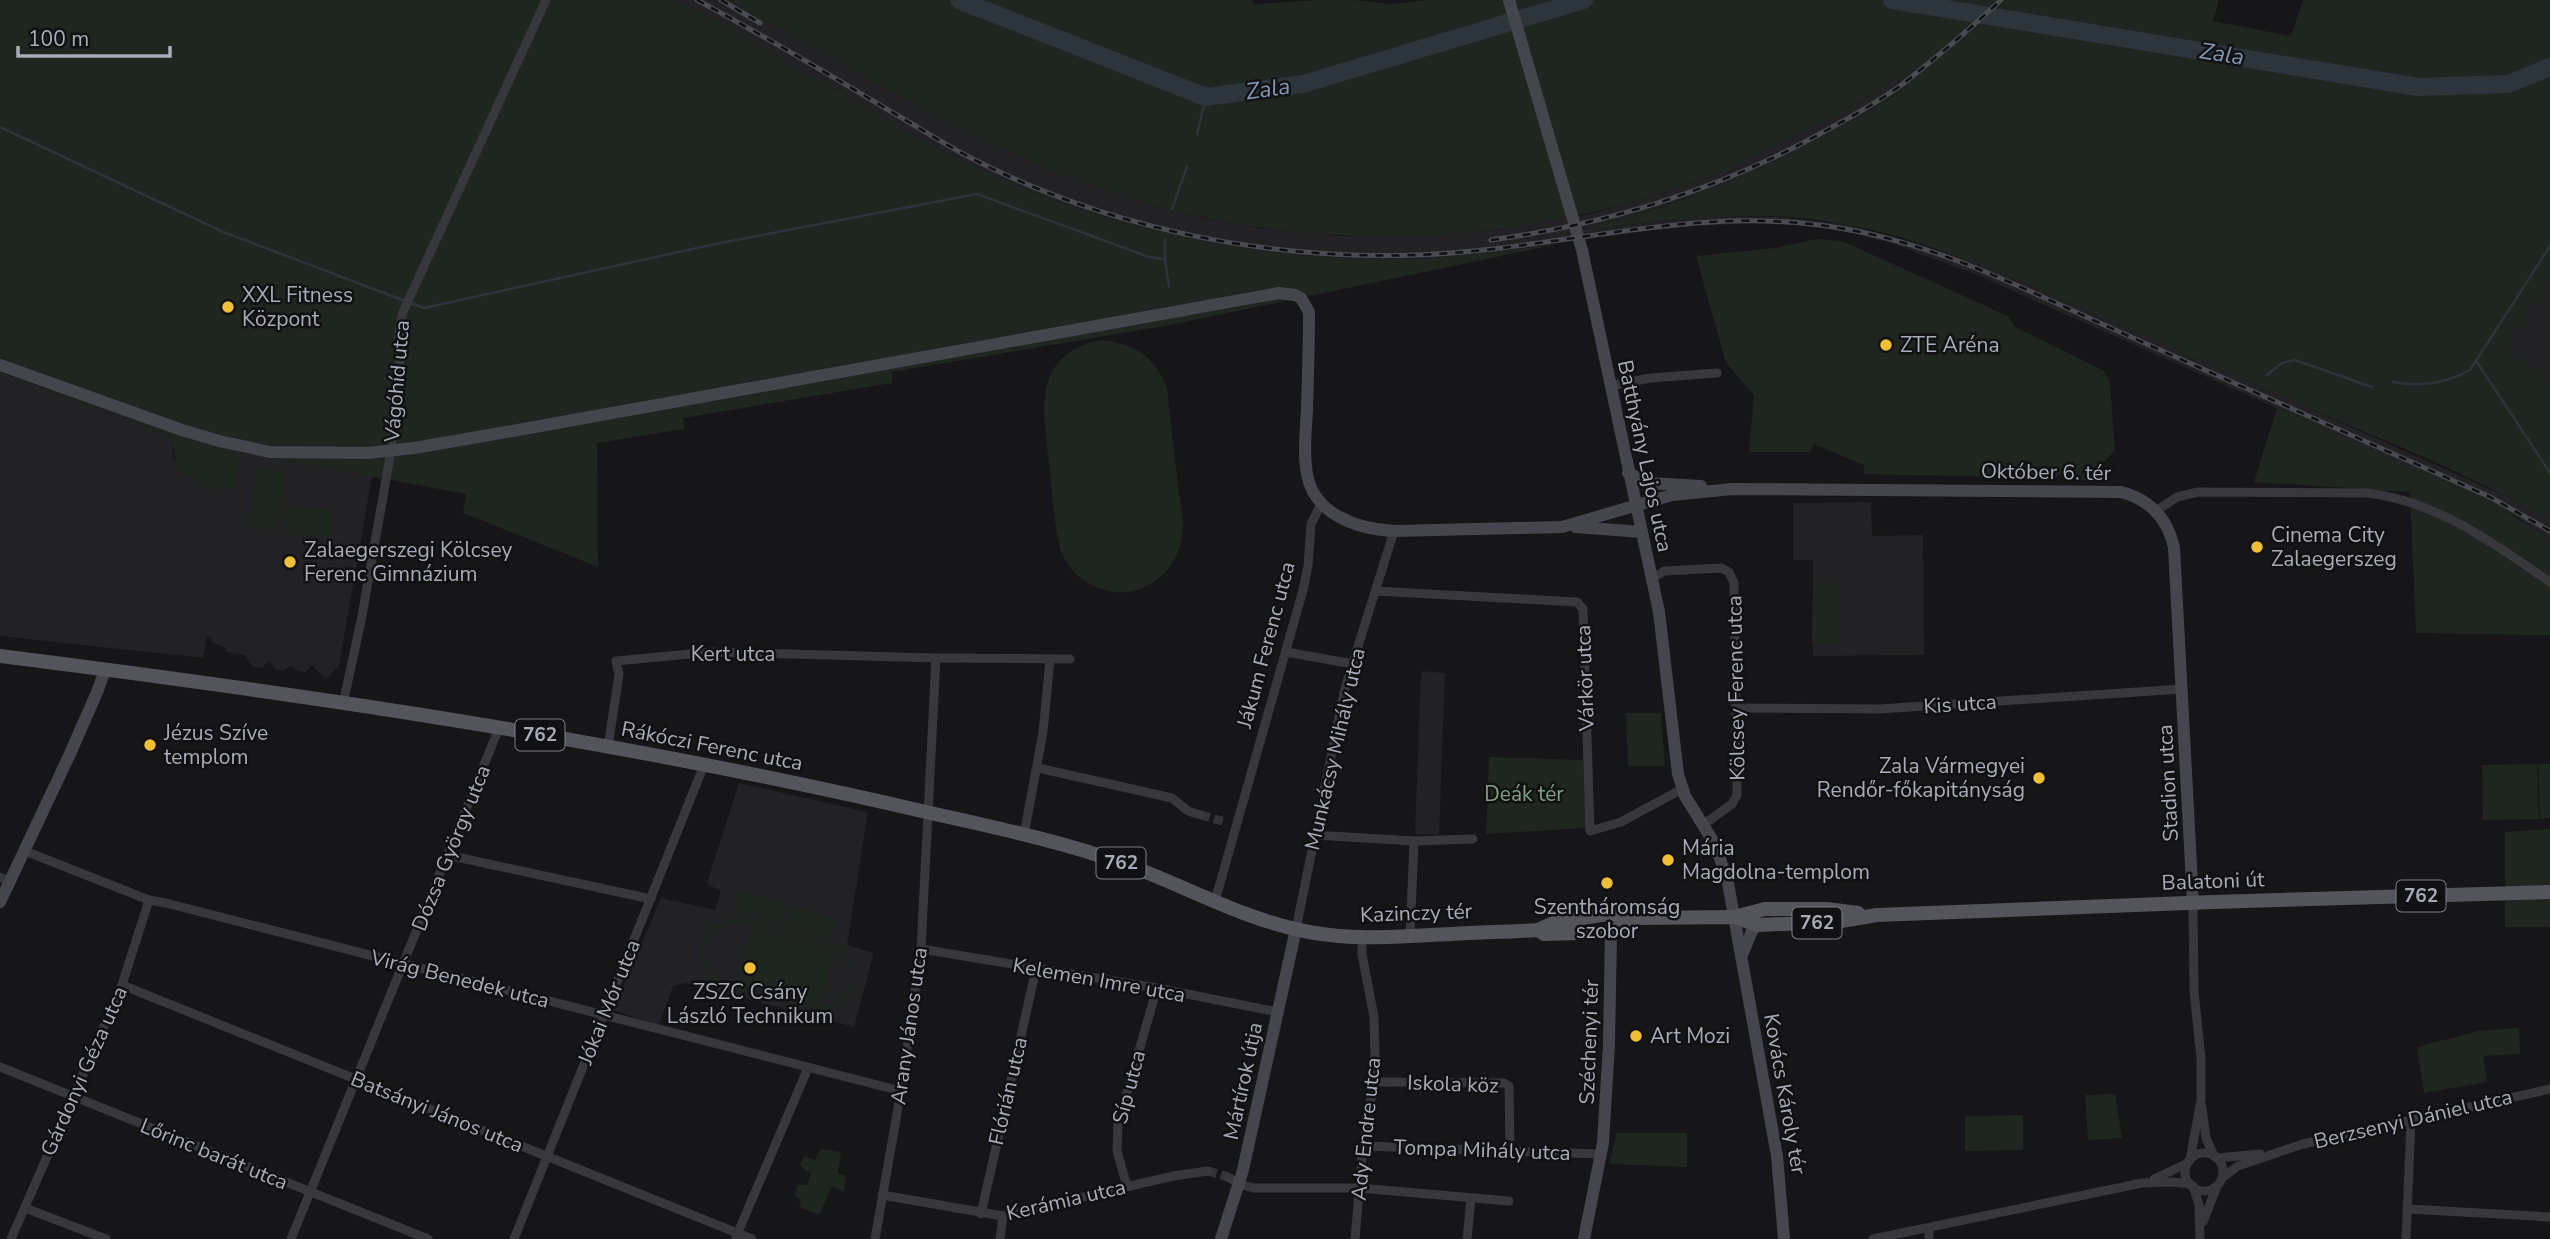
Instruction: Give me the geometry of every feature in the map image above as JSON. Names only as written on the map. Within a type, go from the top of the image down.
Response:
[{"type":"main road","name":"762","points":[[0,656],[105,670]]},
{"type":"main road","name":"Rákóczi Ferenc utca","points":[[105,670],[499,728],[704,765],[928,812],[1113,860],[1253,916],[1296,929]]},
{"type":"main road","name":"Balatoni út","points":[[1734,917],[1760,909],[1798,908],[1877,915],[2550,892]]},
{"type":"main road","name":"Kazinczy tér","points":[[1296,929],[1362,937],[1410,937],[1538,930],[1556,922],[1608,914],[1636,918],[1734,917]]},
{"type":"main road","name":"Balatoni út","points":[[1734,917],[1757,925],[1835,922],[1877,915]]},
{"type":"main road","name":"Kazinczy tér","points":[[1538,930],[1544,934],[1611,932],[1636,918]]},
{"type":"street","name":"Vágóhíd utca","points":[[343,704],[362,616],[391,451],[400,373],[399,331],[405,309],[546,0]]},
{"type":"street","name":"Batthyány Lajos utca","points":[[1509,0],[1579,238],[1653,578],[1664,647],[1678,774],[1682,789],[1716,846],[1724,867],[1734,917]]},
{"type":"street","points":[[0,365],[169,426],[246,448],[270,452],[368,453],[637,410],[1288,293],[1301,298],[1309,313],[1307,473],[1311,488],[1329,511],[1349,522],[1394,531],[1562,527],[1642,532]]},
{"type":"street","points":[[1610,386],[1650,378],[1717,373]]},
{"type":"street","points":[[1628,473],[1654,484],[1732,489]]},
{"type":"street","name":"Október 6. tér","points":[[1562,527],[1672,495],[1732,489],[2103,491],[2132,495],[2156,511]]},
{"type":"street","points":[[2156,511],[2177,497],[2197,492],[2386,495],[2420,505],[2462,524],[2550,582]]},
{"type":"street","name":"Jákum Ferenc utca","points":[[1215,901],[1308,566],[1311,524],[1321,504]]},
{"type":"street","name":"Stadion utca","points":[[2156,511],[2167,526],[2174,548],[2193,903],[2194,991],[2202,1059],[2201,1100],[2206,1138],[2216,1157]]},
{"type":"street","name":"Munkácsy Mihály utca","points":[[1296,929],[1345,688],[1394,531]]},
{"type":"street","name":"Kölcsey Ferenc utca","points":[[1653,578],[1664,571],[1724,569],[1732,576],[1735,589],[1737,795],[1732,804],[1703,825]]},
{"type":"street","name":"Várkör utca","points":[[1376,591],[1577,602],[1583,609],[1590,831],[1621,822],[1682,789]]},
{"type":"street","name":"Kert utca","points":[[608,747],[619,674],[616,661],[711,652],[1070,659]]},
{"type":"street","points":[[1286,652],[1353,664]]},
{"type":"street","points":[[928,812],[936,658]]},
{"type":"street","points":[[1024,835],[1045,721],[1050,660]]},
{"type":"street","points":[[0,902],[5,880],[25,851],[105,670]]},
{"type":"street","name":"Kis utca","points":[[1737,708],[1880,709],[2182,689]]},
{"type":"street","name":"Dózsa György utca","points":[[291,1239],[499,728]]},
{"type":"street","name":"Jókai Mór utca","points":[[514,1239],[704,765]]},
{"type":"street","points":[[1038,768],[1172,798],[1190,812],[1201,815]]},
{"type":"street","name":"Arany János utca","points":[[875,1239],[901,1091],[920,949],[928,812]]},
{"type":"street","points":[[1225,822],[1237,825]]},
{"type":"street","points":[[1314,835],[1414,841],[1473,839]]},
{"type":"street","points":[[1410,937],[1414,841]]},
{"type":"street","name":"Virág Benedek utca","points":[[25,851],[149,900],[901,1091]]},
{"type":"street","points":[[447,855],[651,899]]},
{"type":"street","name":"Gárdonyi Géza utca","points":[[11,1239],[122,985],[149,900]]},
{"type":"street","name":"Kovács Károly tér","points":[[1734,917],[1777,1156],[1784,1239]]},
{"type":"street","points":[[1742,956],[1757,925]]},
{"type":"street","name":"Mártírok útja","points":[[1221,1239],[1296,929]]},
{"type":"street","name":"Széchenyi tér","points":[[1584,1239],[1601,1154],[1609,1045],[1611,932]]},
{"type":"street","name":"Ady Endre utca","points":[[1355,1239],[1363,1146],[1374,1082],[1374,1017],[1362,954],[1362,937]]},
{"type":"street","name":"Kelemen Imre utca","points":[[920,949],[1157,988],[1278,1012]]},
{"type":"street","name":"Flórián utca","points":[[981,1214],[1036,969]]},
{"type":"street","name":"Batsányi János utca","points":[[122,985],[548,1156],[736,1236],[752,1239]]},
{"type":"street","name":"Síp utca","points":[[1126,1184],[1117,1151],[1118,1124],[1157,988]]},
{"type":"street","name":"Lőrinc barát utca","points":[[0,1067],[428,1239]]},
{"type":"street","points":[[736,1236],[808,1068]]},
{"type":"street","name":"Iskola köz","points":[[1374,1082],[1504,1083],[1509,1086],[1510,1151]]},
{"type":"street","name":"Berzsenyi Dániel utca","points":[[2220,1181],[2238,1166],[2276,1152],[2550,1089]]},
{"type":"street","name":"Stadion utca","points":[[2189,1161],[2201,1100]]},
{"type":"street","points":[[2406,1239],[2411,1120]]},
{"type":"street","name":"Tompa Mihály utca","points":[[1363,1146],[1601,1154]]},
{"type":"street","name":"Berzsenyi Dániel utca","points":[[2216,1157],[2276,1152]]},
{"type":"street","points":[[2142,1183],[2199,1154],[2216,1157],[2223,1169],[2209,1203],[2201,1235]]},
{"type":"street","points":[[2189,1161],[2186,1172],[2199,1205],[2201,1235]]},
{"type":"street","name":"Kerámia utca","points":[[882,1195],[1003,1216],[1126,1184],[1208,1171]]},
{"type":"street","points":[[1233,1181],[1253,1188],[1359,1188],[1509,1201]]},
{"type":"street","points":[[1873,1239],[2142,1183],[2172,1182],[2206,1190],[2220,1181]]},
{"type":"street","points":[[1467,1239],[1471,1198]]},
{"type":"street","points":[[25,1208],[106,1239]]},
{"type":"street","points":[[2408,1209],[2550,1217]]},
{"type":"street","points":[[1000,1239],[1003,1216]]},
{"type":"street","points":[[1929,1228],[1929,1239]]},
{"type":"shaded area","points":[[674,0],[731,0],[954,125],[1073,179],[1156,206],[1204,218],[1259,228],[1342,236],[1428,235],[1495,230],[1590,214],[1647,198],[1696,182],[1770,150],[1862,100],[1901,75],[1908,86],[1823,138],[1731,183],[1633,216],[1597,225],[1597,229],[1707,216],[1783,217],[1849,225],[1967,259],[2129,328],[2521,503],[2550,521],[2550,538],[2516,517],[2448,484],[1977,275],[1894,244],[1808,225],[1759,223],[1668,227],[1488,253],[1434,258],[1366,259],[1246,248],[1127,224],[1043,197],[938,149],[725,26]]},
{"type":"shaded area","points":[[2550,281],[2550,373],[2545,380],[2502,346]]},
{"type":"shaded area","points":[[0,372],[166,433],[172,442],[174,460],[240,452],[372,476],[339,666],[326,679],[312,665],[305,672],[298,671],[291,665],[284,671],[276,670],[269,661],[262,668],[253,667],[244,655],[226,652],[226,648],[211,642],[212,637],[207,636],[203,658],[0,636]]},
{"type":"shaded area","points":[[1871,502],[1872,536],[1923,535],[1924,655],[1813,656],[1813,560],[1793,560],[1793,503]]},
{"type":"shaded area","points":[[1421,671],[1445,673],[1439,835],[1415,834]]},
{"type":"shaded area","points":[[739,783],[868,812],[847,945],[874,953],[854,1027],[686,983],[673,986],[659,1025],[613,1010],[661,898],[715,910],[721,892],[707,883]]},
{"type":"green space","points":[[0,0],[674,0],[725,26],[938,149],[1043,197],[1127,224],[1246,248],[1366,259],[1434,258],[1559,244],[1165,326],[892,372],[892,383],[683,418],[684,429],[597,443],[598,567],[463,513],[466,494],[240,452],[235,487],[211,492],[177,468],[172,442],[166,433],[0,372]]},
{"type":"green space","points":[[731,0],[1252,0],[1254,4],[1353,0],[1392,4],[1426,0],[2219,0],[2213,21],[2291,36],[2303,0],[2550,0],[2550,281],[2502,346],[2545,379],[2550,373],[2550,521],[2484,485],[2415,453],[1968,260],[1909,240],[1850,225],[1763,216],[1680,219],[1597,229],[1597,225],[1639,214],[1719,186],[1796,151],[1908,86],[1901,76],[1775,148],[1722,172],[1619,206],[1541,223],[1462,233],[1383,236],[1303,233],[1225,222],[1147,204],[1071,178],[940,118]]},
{"type":"green space","name":"ZTE Aréna","points":[[1817,239],[1842,241],[2008,316],[2015,327],[2104,371],[2110,382],[2115,451],[2083,481],[2063,472],[2055,478],[1864,474],[1864,465],[1814,444],[1810,452],[1749,452],[1754,395],[1726,363],[1696,256],[1775,248]]},
{"type":"green space","points":[[1101,340],[1133,348],[1149,359],[1162,376],[1167,387],[1183,517],[1179,549],[1167,570],[1149,585],[1126,592],[1114,592],[1089,584],[1076,574],[1061,552],[1045,430],[1046,391],[1051,374],[1061,359],[1078,348]]},
{"type":"green space","points":[[2277,408],[2451,484],[2550,538],[2550,635],[2416,633],[2410,492],[2254,482]]},
{"type":"green space","points":[[257,467],[286,472],[277,531],[248,527]]},
{"type":"green space","points":[[288,505],[334,511],[330,539],[284,533]]},
{"type":"green space","points":[[1813,583],[1839,583],[1839,644],[1812,644]]},
{"type":"green space","points":[[1626,713],[1661,713],[1665,766],[1628,766]]},
{"type":"green space","name":"Deák tér","points":[[1489,757],[1583,760],[1586,828],[1486,834]]},
{"type":"green space","points":[[2537,764],[2539,819],[2483,820],[2482,765]]},
{"type":"green space","points":[[2538,764],[2550,764],[2550,818],[2540,819]]},
{"type":"green space","points":[[2550,829],[2550,927],[2505,927],[2505,832]]},
{"type":"green space","points":[[738,890],[786,903],[780,923],[733,910]]},
{"type":"green space","points":[[790,905],[838,918],[832,938],[784,925]]},
{"type":"green space","points":[[739,917],[809,933],[835,943],[849,956],[854,970],[849,994],[837,1005],[822,1011],[728,989],[716,982],[708,975],[703,965],[702,943],[715,924],[724,919]],"holes":[[[739,921],[835,948],[751,927],[736,984],[819,1007],[730,985],[718,977],[710,968],[705,949],[715,931]],[[835,949],[849,964],[849,982],[839,998],[820,1007]]]},
{"type":"green space","points":[[2519,1028],[2520,1054],[2483,1056],[2487,1082],[2424,1093],[2417,1047],[2478,1031]]},
{"type":"green space","points":[[2115,1094],[2122,1138],[2088,1140],[2085,1095]]},
{"type":"green space","points":[[2023,1115],[2023,1150],[1965,1151],[1965,1116]]},
{"type":"green space","points":[[1617,1133],[1687,1133],[1687,1167],[1609,1164]]},
{"type":"green space","points":[[821,1149],[841,1152],[838,1173],[846,1176],[844,1192],[832,1186],[819,1215],[799,1207],[801,1200],[795,1195],[798,1185],[807,1185],[811,1174],[800,1166],[804,1156],[815,1160]]},
{"type":"waterway","name":"Zala","points":[[959,0],[1206,97],[1303,84],[1584,0]]},
{"type":"waterway","name":"Zala","points":[[1892,0],[2418,87],[2508,84],[2550,67]]},
{"type":"waterway","points":[[1197,134],[1206,97]]},
{"type":"waterway","points":[[0,127],[221,231],[405,301]]},
{"type":"waterway","points":[[1172,209],[1187,167]]},
{"type":"waterway","points":[[411,303],[424,308],[715,244],[977,194],[1149,257],[1165,259],[1165,240]]},
{"type":"waterway","points":[[2393,382],[2432,383],[2470,370],[2550,246]]},
{"type":"waterway","points":[[1165,259],[1169,287]]},
{"type":"waterway","points":[[2267,375],[2282,363],[2295,360],[2372,387]]},
{"type":"waterway","points":[[2477,362],[2550,473]]},
{"type":"tunnel","points":[[1201,815],[1225,822]]},
{"type":"tunnel","points":[[1208,1171],[1228,1177]]},
{"type":"railway","points":[[697,0],[971,158],[1076,203],[1188,235],[1302,252],[1416,255],[1525,245],[1683,224],[1736,221],[1790,222],[1845,229],[1917,247],[2021,287],[2490,497],[2550,531]]},
{"type":"railway","points":[[721,0],[760,23]]},
{"type":"railway","points":[[1491,240],[1579,224],[1664,201],[1788,151],[1895,90],[2001,0]]},
{"type":"place","name":"XXL Fitness Központ","points":[[228,307]]},
{"type":"place","name":"ZTE Aréna","points":[[1886,345]]},
{"type":"place","name":"Cinema City Zalaegerszeg","points":[[2257,547]]},
{"type":"place","name":"Zalaegerszegi Kölcsey Ferenc Gimnázium","points":[[290,562]]},
{"type":"place","name":"Jézus Szíve templom","points":[[150,745]]},
{"type":"place","name":"Zala Vármegyei Rendőr-főkapitányság","points":[[2039,778]]},
{"type":"place","name":"Mária Magdolna-templom","points":[[1668,860]]},
{"type":"place","name":"Szentháromság szobor","points":[[1607,883]]},
{"type":"place","name":"ZSZC Csány László Technikum","points":[[750,968]]},
{"type":"place","name":"Art Mozi","points":[[1636,1036]]}]
